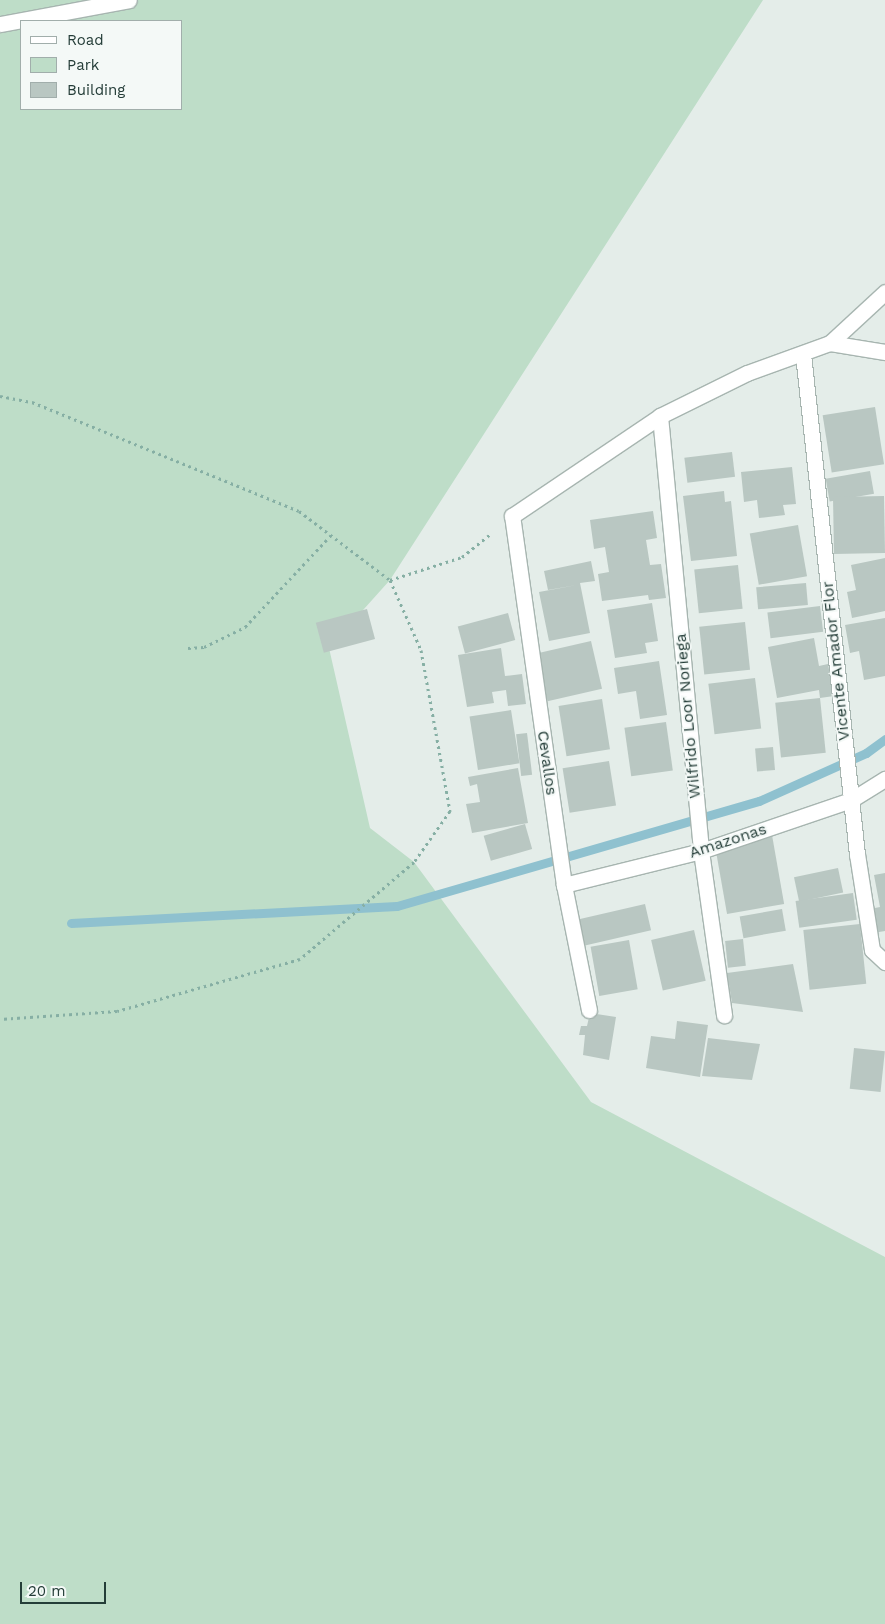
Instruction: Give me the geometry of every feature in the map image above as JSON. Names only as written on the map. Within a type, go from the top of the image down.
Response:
[{"type":"street","points":[[22,20],[127,1]]},
{"type":"street","points":[[0,24],[20,20]]},
{"type":"street","points":[[512,516],[660,416],[747,373],[830,343],[885,292]]},
{"type":"street","points":[[830,343],[885,352]]},
{"type":"street","name":"Vicente Amador Flor","points":[[803,354],[851,800],[872,950],[885,962]]},
{"type":"street","name":"Wilfrido Loor Noriega","points":[[660,416],[701,851],[724,1015]]},
{"type":"street","name":"Cevallos","points":[[512,516],[564,885],[589,1010]]},
{"type":"street","name":"Amazonas","points":[[564,885],[701,851],[851,800],[885,778]]},
{"type":"path","points":[[0,396],[32,402],[299,511],[390,580],[421,650],[450,811],[414,862],[300,958],[117,1011],[0,1019]]},
{"type":"path","points":[[390,580],[462,557],[512,516]]},
{"type":"path","points":[[188,648],[204,648],[245,627],[331,535]]},
{"type":"green space","points":[[0,0],[763,0],[390,580],[329,648],[370,828],[414,862],[591,1102],[885,1257],[885,1624],[0,1624]]},
{"type":"building","points":[[875,407],[884,464],[832,473],[823,415]]},
{"type":"building","points":[[732,452],[735,477],[687,483],[684,458]]},
{"type":"building","points":[[792,467],[796,504],[783,505],[785,515],[759,518],[757,500],[744,502],[741,472]]},
{"type":"building","points":[[870,471],[874,494],[830,501],[826,479]]},
{"type":"building","points":[[724,491],[725,502],[731,501],[737,556],[691,561],[683,496]]},
{"type":"building","points":[[884,496],[885,553],[834,554],[833,497]]},
{"type":"building","points":[[653,511],[657,538],[646,540],[650,565],[661,564],[666,598],[649,600],[648,595],[602,601],[598,574],[609,572],[605,547],[594,549],[590,520]]},
{"type":"building","points":[[798,525],[807,576],[759,585],[750,534]]},
{"type":"building","points":[[885,558],[885,611],[852,618],[847,592],[856,590],[851,565]]},
{"type":"building","points":[[591,561],[595,581],[580,583],[590,633],[549,641],[539,592],[577,585],[548,590],[544,571]]},
{"type":"building","points":[[738,565],[743,609],[699,613],[694,570]]},
{"type":"building","points":[[806,583],[808,605],[758,609],[756,587]]},
{"type":"building","points":[[652,603],[658,641],[645,643],[647,653],[615,658],[607,610]]},
{"type":"building","points":[[820,606],[823,632],[771,638],[767,612]]},
{"type":"building","points":[[367,609],[375,639],[324,653],[316,623]]},
{"type":"building","points":[[508,613],[515,640],[465,654],[458,626]]},
{"type":"building","points":[[885,618],[885,676],[864,680],[859,651],[850,653],[845,625]]},
{"type":"building","points":[[745,622],[750,670],[704,675],[699,627]]},
{"type":"building","points":[[814,638],[819,666],[828,664],[834,696],[820,698],[819,690],[777,698],[768,647]]},
{"type":"building","points":[[591,641],[602,689],[547,701],[536,654]]},
{"type":"building","points":[[501,648],[505,676],[522,674],[526,704],[508,706],[506,690],[492,692],[494,703],[467,707],[458,655]]},
{"type":"building","points":[[659,661],[667,715],[640,719],[636,691],[618,694],[614,668]]},
{"type":"building","points":[[755,678],[761,729],[715,734],[708,684]]},
{"type":"building","points":[[820,698],[826,753],[781,757],[775,703]]},
{"type":"building","points":[[602,699],[610,749],[567,756],[559,706]]},
{"type":"building","points":[[511,710],[519,763],[478,770],[470,717]]},
{"type":"building","points":[[666,722],[673,771],[631,776],[624,728]]},
{"type":"building","points":[[527,733],[532,775],[521,776],[516,734]]},
{"type":"building","points":[[773,747],[775,770],[757,771],[755,749]]},
{"type":"building","points":[[609,761],[616,805],[570,813],[563,768]]},
{"type":"building","points":[[518,768],[528,823],[472,833],[466,804],[480,802],[477,784],[470,786],[468,777]]},
{"type":"building","points":[[525,824],[532,849],[491,861],[484,836]]},
{"type":"building","points":[[772,835],[784,904],[727,914],[715,845]]},
{"type":"building","points":[[838,868],[843,892],[799,902],[794,877]]},
{"type":"building","points":[[885,873],[885,931],[873,933],[870,909],[880,907],[874,875]]},
{"type":"building","points":[[853,893],[857,920],[799,928],[796,901]]},
{"type":"building","points":[[645,904],[651,930],[583,946],[577,920]]},
{"type":"building","points":[[782,909],[786,931],[743,938],[740,916]]},
{"type":"building","points":[[860,924],[866,984],[810,990],[803,930]]},
{"type":"building","points":[[694,930],[706,981],[663,991],[651,940]]},
{"type":"building","points":[[743,939],[746,966],[728,968],[725,941]]},
{"type":"building","points":[[629,940],[638,989],[599,996],[591,947]]},
{"type":"building","points":[[793,964],[803,1012],[732,1003],[727,973]]},
{"type":"building","points":[[590,1013],[616,1017],[609,1060],[583,1055],[585,1035],[579,1035],[581,1026],[587,1026]]},
{"type":"building","points":[[677,1021],[708,1025],[700,1077],[646,1068],[651,1036],[675,1039]]},
{"type":"building","points":[[708,1038],[760,1044],[752,1080],[702,1076]]},
{"type":"building","points":[[854,1048],[885,1051],[881,1092],[850,1089]]},
{"type":"waterway","points":[[71,923],[397,906],[759,801],[866,753],[885,739]]}]
